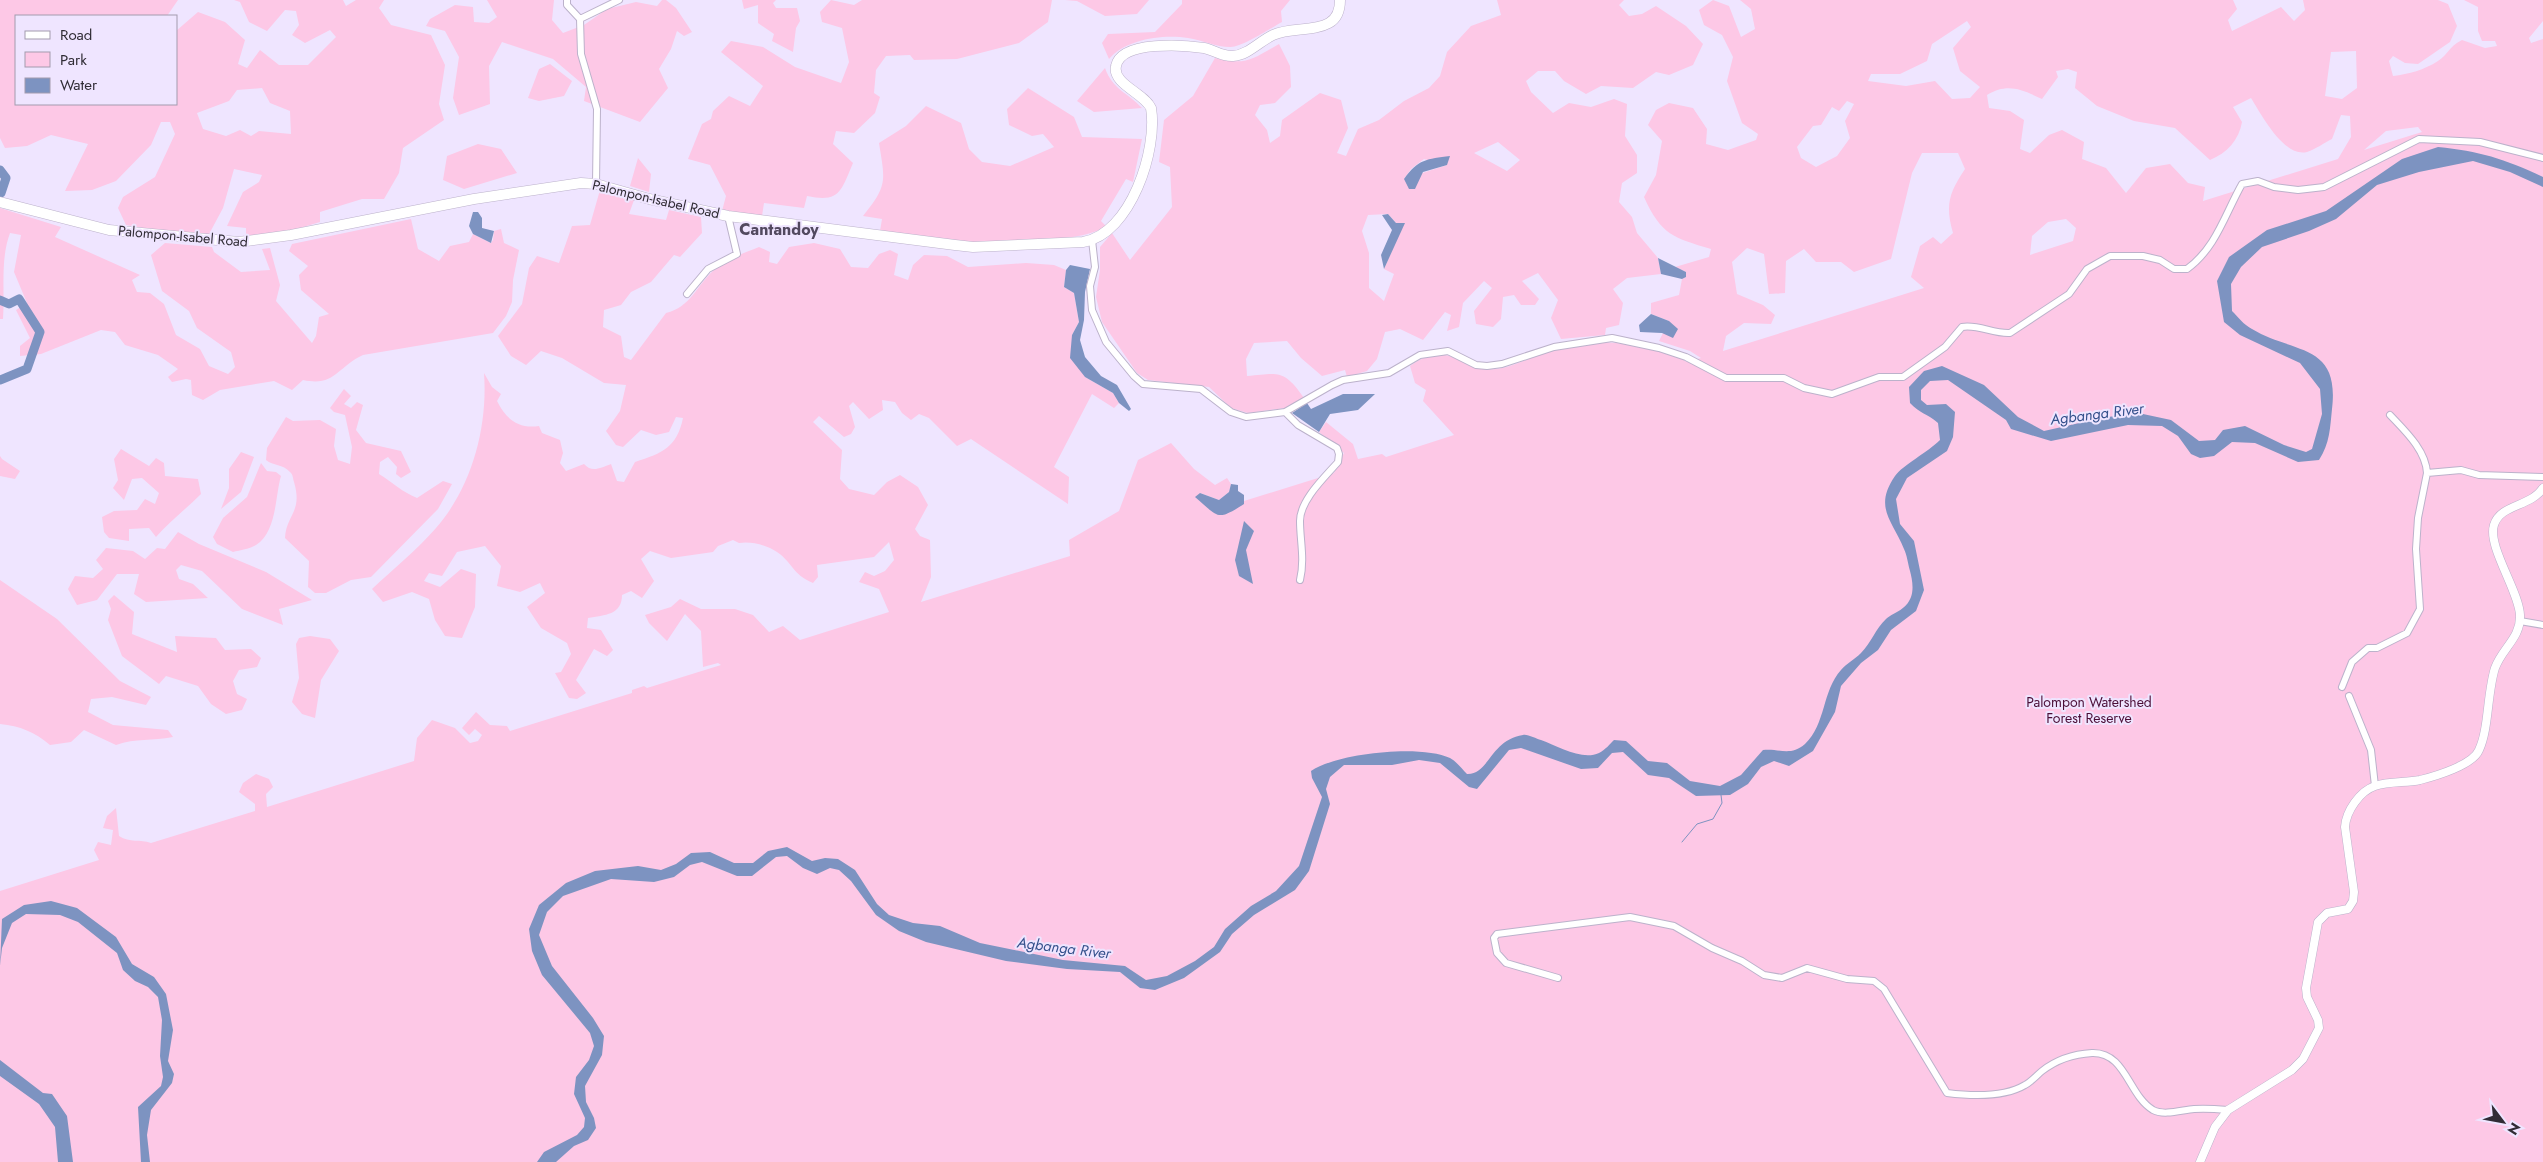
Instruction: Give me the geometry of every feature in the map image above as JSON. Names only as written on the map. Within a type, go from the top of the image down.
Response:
[{"type":"highway","name":"Palompon-Isabel Road","points":[[0,202],[109,230],[239,242],[291,235],[474,199],[581,183],[596,184],[649,199],[728,216],[973,247],[1053,245],[1092,240],[1108,230],[1122,214],[1135,193],[1147,161],[1151,108],[1148,101],[1119,78],[1116,65],[1119,58],[1126,52],[1134,50],[1173,45],[1205,48],[1225,56],[1240,54],[1274,35],[1330,22],[1338,12],[1340,0]]},
{"type":"main road","points":[[2200,1162],[2215,1127],[2228,1110],[2292,1070],[2302,1059],[2317,1034],[2318,1020],[2306,992],[2315,932],[2322,916],[2327,913],[2348,909],[2353,901],[2354,892],[2346,819],[2358,800],[2375,786],[2420,780],[2469,762],[2476,756],[2482,742],[2494,671],[2519,632],[2520,621],[2519,608],[2492,531],[2494,523],[2501,513],[2532,500],[2543,488]]},
{"type":"street","points":[[567,0],[567,5],[580,19],[581,54],[597,109],[596,184]]},
{"type":"street","points":[[580,19],[619,0]]},
{"type":"street","points":[[1092,240],[1095,267],[1090,286],[1090,298],[1097,325],[1106,342],[1143,384],[1201,389],[1231,412],[1246,416],[1285,412],[1343,380],[1389,374],[1420,355],[1448,351],[1476,365],[1487,366],[1502,364],[1554,347],[1612,338],[1659,348],[1700,363],[1726,378],[1784,378],[1804,388],[1832,394],[1879,377],[1903,376],[1945,347],[1962,327],[1969,326],[2000,334],[2010,333],[2069,294],[2087,269],[2110,256],[2143,256],[2160,260],[2174,269],[2186,269],[2207,249],[2222,227],[2231,204],[2242,184],[2258,181],[2274,187],[2298,190],[2324,187],[2419,139],[2480,142],[2543,158]]},
{"type":"street","points":[[687,294],[708,269],[737,254],[728,216]]},
{"type":"street","points":[[1285,412],[1298,426],[1337,448],[1339,454],[1338,462],[1303,509],[1300,519],[1303,566],[1300,580]]},
{"type":"street","points":[[2342,687],[2352,662],[2368,648],[2377,648],[2407,633],[2420,609],[2416,541],[2427,465],[2410,437],[2390,415]]},
{"type":"street","points":[[2427,473],[2461,470],[2479,475],[2543,477]]},
{"type":"street","points":[[2520,621],[2543,625]]},
{"type":"street","points":[[2349,696],[2371,750],[2375,786]]},
{"type":"street","points":[[1558,978],[1506,963],[1497,953],[1494,938],[1497,934],[1525,929],[1630,917],[1674,926],[1712,948],[1742,961],[1764,975],[1782,978],[1807,968],[1847,979],[1874,981],[1884,989],[1947,1094],[1972,1096],[2004,1092],[2025,1086],[2044,1069],[2067,1057],[2093,1053],[2108,1055],[2143,1102],[2154,1111],[2228,1110]]},
{"type":"green space","points":[[0,0],[178,0],[168,15],[15,15],[15,105],[178,105],[178,29],[198,12],[225,22],[245,40],[238,64],[247,68],[260,50],[279,65],[308,65],[336,37],[330,30],[305,43],[292,35],[299,25],[296,11],[285,10],[267,31],[249,22],[240,2],[234,0],[343,0],[346,6],[356,0],[384,0],[379,8],[391,25],[431,35],[445,65],[439,104],[444,120],[403,148],[399,173],[384,199],[362,199],[320,212],[320,222],[290,231],[246,236],[246,228],[227,226],[243,192],[259,182],[262,175],[234,169],[223,208],[208,236],[177,234],[126,225],[118,208],[123,197],[155,177],[175,134],[170,122],[161,122],[151,145],[116,181],[92,190],[65,191],[88,144],[51,135],[27,146],[5,148],[0,138]],"holes":[[[262,88],[270,103],[290,111],[291,134],[259,131],[251,136],[240,130],[226,136],[203,129],[197,113],[229,101],[237,90]]]},
{"type":"green space","points":[[487,0],[554,0],[552,20],[563,33],[584,25],[607,9],[636,2],[657,6],[662,0],[666,0],[676,8],[692,32],[684,36],[677,31],[671,49],[659,69],[668,88],[640,122],[584,101],[586,87],[553,59],[502,42],[489,66],[490,104],[459,115],[453,98],[459,57],[445,31],[426,26],[430,19],[455,5],[473,7],[474,22],[489,23],[497,17]]},
{"type":"green space","points":[[742,0],[776,0],[773,3],[776,8],[797,8],[800,21],[796,28],[793,52],[772,41],[774,34],[758,23],[758,5],[744,9]]},
{"type":"green space","points":[[831,0],[854,5],[862,0],[1052,0],[1048,22],[1019,43],[957,59],[914,60],[910,55],[886,56],[876,70],[874,93],[880,97],[875,113],[854,133],[836,131],[833,144],[853,163],[838,193],[826,198],[807,196],[804,208],[764,203],[762,216],[722,211],[726,196],[710,165],[688,159],[702,124],[711,119],[713,111],[729,96],[750,106],[763,86],[721,52],[731,41],[763,47],[795,67],[841,83],[849,62],[842,28],[822,22],[820,12]]},
{"type":"green space","points":[[1065,0],[1149,0],[1137,14],[1105,16],[1077,1]]},
{"type":"green space","points":[[1182,0],[1290,0],[1281,11],[1282,22],[1235,46],[1220,46],[1188,38],[1156,38],[1125,47],[1109,59],[1102,43],[1108,34],[1155,32],[1182,4]]},
{"type":"green space","points":[[1497,0],[1624,0],[1619,5],[1629,16],[1642,14],[1656,6],[1686,26],[1703,44],[1693,65],[1669,75],[1656,72],[1633,88],[1601,86],[1586,94],[1564,81],[1555,71],[1538,71],[1526,81],[1531,92],[1553,113],[1569,103],[1591,107],[1614,99],[1627,104],[1625,136],[1637,155],[1637,173],[1622,183],[1619,202],[1632,217],[1637,233],[1658,258],[1661,274],[1627,278],[1613,289],[1623,303],[1619,325],[1606,328],[1605,335],[1561,339],[1551,318],[1558,300],[1538,273],[1522,281],[1539,299],[1535,305],[1521,305],[1514,295],[1503,297],[1501,319],[1493,327],[1476,324],[1474,311],[1492,288],[1484,281],[1463,303],[1459,327],[1447,331],[1451,315],[1445,312],[1423,340],[1400,329],[1385,332],[1377,359],[1367,371],[1347,377],[1345,370],[1322,376],[1301,358],[1287,341],[1254,343],[1246,359],[1247,376],[1280,375],[1291,382],[1304,398],[1285,408],[1248,413],[1231,408],[1209,387],[1148,380],[1137,373],[1102,322],[1096,297],[1100,270],[1100,247],[1112,233],[1130,260],[1172,207],[1170,167],[1159,162],[1164,120],[1193,96],[1215,58],[1235,61],[1249,60],[1279,44],[1290,66],[1291,87],[1275,103],[1260,105],[1255,115],[1267,130],[1270,143],[1280,136],[1282,120],[1320,93],[1341,100],[1348,128],[1337,153],[1346,156],[1358,129],[1379,120],[1404,101],[1429,88],[1440,76],[1447,52],[1471,26],[1501,15]],"holes":[[[1498,142],[1520,160],[1507,171],[1474,153]],[[1424,159],[1447,165],[1404,179],[1411,169]],[[1388,214],[1396,223],[1404,223],[1384,269],[1394,274],[1384,301],[1369,288],[1369,253],[1362,231],[1368,215]]]},
{"type":"green space","name":"Palompon Watershed Forest Reserve","points":[[1713,0],[1729,6],[1741,37],[1755,29],[1751,9],[1740,0],[2233,0],[2237,9],[2228,20],[2232,31],[2281,7],[2294,21],[2305,10],[2303,0],[2438,0],[2448,4],[2457,26],[2450,42],[2418,64],[2405,63],[2393,56],[2389,61],[2393,76],[2416,71],[2433,64],[2462,40],[2485,48],[2497,46],[2495,41],[2482,41],[2478,31],[2478,7],[2464,0],[2543,0],[2543,21],[2529,38],[2531,43],[2543,39],[2543,1162],[0,1162],[0,891],[99,860],[94,850],[98,842],[111,845],[113,830],[103,828],[107,816],[116,808],[119,836],[151,843],[255,811],[255,804],[239,792],[243,783],[256,774],[269,779],[273,787],[266,794],[267,807],[414,761],[417,738],[432,720],[455,728],[470,743],[478,741],[482,735],[475,729],[469,735],[462,728],[476,712],[490,725],[507,726],[510,731],[632,693],[632,690],[644,686],[647,688],[721,665],[718,663],[703,667],[701,631],[685,614],[667,641],[649,623],[645,615],[671,607],[680,599],[701,609],[735,609],[753,615],[769,632],[783,626],[800,640],[889,612],[879,589],[859,582],[865,572],[874,576],[885,571],[894,560],[889,542],[874,557],[817,565],[818,577],[813,583],[801,576],[777,552],[769,547],[754,543],[739,543],[733,540],[718,546],[713,552],[671,558],[650,551],[641,559],[654,581],[642,598],[631,591],[622,595],[619,607],[616,610],[606,615],[588,618],[587,628],[601,630],[613,650],[607,656],[594,649],[576,680],[586,693],[577,699],[569,698],[555,673],[561,672],[571,654],[567,643],[541,628],[527,607],[545,593],[540,583],[520,592],[497,586],[501,566],[485,546],[457,552],[442,576],[429,573],[424,581],[440,587],[461,569],[476,574],[475,607],[462,638],[445,636],[435,620],[429,599],[412,592],[383,602],[372,589],[429,536],[449,512],[459,494],[468,475],[480,435],[485,393],[484,373],[492,387],[501,394],[497,401],[509,418],[525,426],[539,426],[542,433],[560,440],[563,453],[560,463],[566,471],[584,464],[593,469],[611,464],[617,481],[624,482],[635,462],[661,452],[677,436],[683,418],[676,417],[669,432],[656,435],[641,430],[623,447],[616,445],[606,431],[620,411],[626,385],[604,383],[562,358],[541,351],[526,365],[511,356],[498,336],[522,304],[529,268],[537,256],[559,263],[572,226],[590,225],[600,190],[634,200],[629,214],[666,220],[669,210],[701,217],[702,233],[680,257],[674,255],[651,282],[631,292],[621,305],[604,310],[603,327],[621,336],[624,357],[631,360],[666,313],[682,306],[714,270],[730,259],[759,247],[770,252],[769,262],[777,264],[789,247],[814,243],[840,249],[851,267],[868,268],[879,254],[890,250],[898,254],[894,275],[908,280],[913,265],[924,255],[947,256],[968,267],[1026,263],[1054,265],[1066,270],[1064,287],[1074,293],[1079,322],[1072,335],[1085,377],[1113,393],[1119,403],[1114,408],[1092,394],[1054,467],[1069,477],[1068,504],[971,439],[957,446],[929,418],[919,414],[911,420],[902,413],[895,402],[882,400],[883,410],[869,419],[853,402],[849,406],[855,427],[851,434],[844,437],[819,416],[813,422],[842,450],[840,479],[849,489],[874,495],[887,482],[900,475],[918,487],[928,505],[915,529],[920,536],[930,540],[931,577],[921,602],[1070,556],[1069,540],[1119,511],[1138,460],[1171,443],[1194,469],[1215,485],[1227,478],[1231,484],[1229,492],[1219,500],[1200,493],[1212,511],[1334,473],[1344,453],[1319,432],[1326,422],[1353,444],[1358,459],[1382,454],[1386,457],[1454,435],[1423,401],[1426,390],[1415,383],[1410,366],[1424,358],[1446,355],[1483,369],[1496,369],[1568,345],[1603,343],[1640,346],[1673,355],[1687,362],[1701,358],[1690,351],[1659,341],[1669,321],[1651,314],[1651,303],[1679,295],[1682,279],[1686,277],[1686,272],[1675,267],[1709,257],[1711,249],[1687,242],[1670,233],[1656,220],[1650,210],[1644,197],[1656,175],[1662,141],[1648,125],[1656,110],[1669,103],[1693,108],[1707,129],[1706,144],[1728,150],[1756,140],[1758,134],[1742,123],[1727,81],[1733,57],[1722,35],[1704,25],[1699,10]],"holes":[[[1967,21],[1971,27],[1953,48],[1960,71],[1980,87],[1970,98],[1952,99],[1935,81],[1906,86],[1868,81],[1871,74],[1900,74],[1927,61],[1932,44]],[[2356,51],[2357,88],[2342,99],[2325,96],[2331,52]],[[2068,69],[2077,72],[2075,88],[2097,106],[2134,121],[2175,128],[2210,160],[2227,150],[2238,135],[2242,122],[2233,107],[2251,98],[2274,133],[2282,142],[2298,152],[2310,151],[2332,139],[2341,115],[2350,116],[2351,137],[2338,159],[2203,201],[2205,187],[2188,183],[2170,164],[2146,168],[2126,193],[2106,168],[2082,159],[2084,142],[2062,130],[2049,135],[2030,153],[2020,149],[2024,120],[2010,111],[1989,108],[1987,95],[2001,89],[2021,90],[2042,99],[2058,77],[2056,71]],[[1847,101],[1854,104],[1845,121],[1850,138],[1837,156],[1816,167],[1801,158],[1797,147],[1813,126],[1821,125],[1832,107],[1839,111]],[[2418,127],[2422,132],[2364,150],[2386,131]],[[1922,153],[1958,153],[1965,169],[1955,185],[1950,200],[1949,215],[1953,233],[1941,244],[1933,237],[1920,246],[1911,277],[1924,288],[1723,351],[1726,336],[1744,323],[1771,324],[1775,315],[1763,305],[1737,294],[1732,262],[1747,248],[1764,254],[1769,294],[1785,293],[1786,261],[1804,249],[1816,262],[1841,262],[1854,272],[1891,259],[1912,173]],[[2066,219],[2076,228],[2073,241],[2030,255],[2032,236],[2048,222]]]},
{"type":"green space","points":[[550,64],[572,81],[564,96],[539,101],[528,98],[539,69]]},
{"type":"green space","points":[[1105,68],[1116,86],[1142,108],[1094,112],[1077,101]]},
{"type":"green space","points":[[1028,88],[1074,117],[1082,137],[1142,139],[1133,182],[1126,179],[1101,221],[1106,226],[1096,231],[1063,238],[1023,242],[975,243],[939,240],[880,231],[882,219],[863,216],[877,197],[883,182],[883,166],[879,143],[906,126],[926,106],[961,123],[969,149],[982,162],[1010,166],[1054,147],[1043,134],[1032,136],[1009,125],[1007,109]]},
{"type":"green space","points":[[478,144],[501,149],[517,173],[464,189],[443,180],[447,156]]},
{"type":"green space","points":[[638,158],[651,174],[649,192],[630,186]]},
{"type":"green space","points":[[0,208],[61,227],[55,237],[140,275],[132,280],[137,292],[150,293],[164,304],[176,335],[200,349],[209,366],[228,374],[235,367],[231,352],[197,328],[189,311],[162,291],[151,255],[165,243],[212,247],[214,252],[241,272],[270,270],[262,249],[270,248],[280,285],[276,301],[312,343],[316,336],[319,317],[329,314],[301,290],[299,275],[308,266],[289,251],[292,244],[411,219],[418,249],[439,261],[450,246],[469,242],[473,234],[491,243],[494,231],[501,229],[504,243],[519,250],[513,280],[512,302],[506,316],[493,333],[363,355],[329,378],[322,381],[303,380],[292,390],[274,381],[220,390],[203,400],[192,395],[191,380],[186,379],[172,382],[168,377],[178,369],[158,355],[125,345],[115,332],[101,330],[41,354],[20,356],[20,346],[30,338],[16,310],[27,303],[14,272],[21,235],[10,233],[7,243],[4,264],[3,319],[0,319]]},
{"type":"green space","points":[[344,389],[351,396],[344,404],[351,408],[357,402],[363,405],[356,430],[366,443],[401,451],[411,472],[401,478],[396,474],[397,467],[388,457],[380,462],[379,474],[417,498],[443,481],[452,484],[438,509],[371,577],[351,580],[326,593],[315,593],[308,587],[309,561],[285,538],[297,500],[292,475],[287,469],[266,460],[267,448],[286,417],[293,421],[320,420],[336,429],[334,446],[338,460],[350,464],[352,447],[345,415],[334,412],[330,408]]},
{"type":"green space","points":[[121,449],[149,466],[156,458],[164,463],[165,476],[198,479],[201,494],[156,537],[149,528],[129,529],[129,541],[109,538],[104,532],[102,517],[114,511],[137,510],[145,499],[155,504],[159,493],[142,478],[132,479],[124,500],[113,488],[118,480],[114,459]]},
{"type":"green space","points":[[241,452],[254,457],[241,492],[221,509],[229,488],[229,469]]},
{"type":"green space","points":[[0,456],[20,471],[15,479],[0,476]]},
{"type":"green space","points":[[261,463],[267,471],[276,472],[281,476],[272,523],[263,539],[256,545],[233,552],[217,544],[213,537],[223,518],[247,497]]},
{"type":"green space","points":[[178,532],[199,544],[266,572],[312,600],[279,609],[283,625],[242,609],[202,571],[181,565],[176,570],[179,579],[193,584],[208,598],[146,602],[134,594],[139,574],[117,574],[97,600],[77,605],[68,589],[75,576],[93,578],[103,569],[96,560],[106,548],[133,551],[145,559],[157,548],[165,549]]},
{"type":"green space","points":[[0,580],[57,619],[120,681],[151,697],[146,705],[112,697],[91,699],[88,712],[113,725],[168,730],[173,737],[130,741],[116,745],[84,730],[71,742],[50,745],[27,730],[0,724]]},
{"type":"green space","points":[[114,595],[134,612],[132,634],[177,652],[175,636],[216,638],[225,650],[251,649],[261,658],[257,667],[239,670],[233,681],[237,694],[247,699],[242,710],[226,714],[211,704],[198,686],[166,676],[159,684],[122,656],[108,620],[111,609],[108,601]]},
{"type":"green space","points":[[310,636],[330,639],[339,651],[321,680],[315,718],[302,714],[292,702],[299,678],[296,644],[299,638]]},
{"type":"water","points":[[2438,147],[2492,157],[2516,165],[2543,177],[2543,187],[2510,172],[2473,161],[2419,172],[2377,185],[2336,219],[2309,231],[2262,247],[2241,267],[2231,284],[2232,311],[2244,323],[2268,337],[2310,353],[2321,361],[2329,372],[2333,387],[2331,423],[2323,454],[2319,460],[2298,462],[2255,443],[2232,442],[2214,456],[2200,458],[2191,454],[2178,436],[2162,426],[2128,425],[2051,441],[2011,429],[2006,420],[1948,380],[1930,381],[1921,390],[1921,400],[1927,405],[1946,404],[1955,412],[1953,437],[1947,451],[1907,478],[1896,499],[1900,524],[1914,541],[1924,590],[1916,611],[1891,630],[1878,650],[1861,663],[1841,686],[1835,712],[1813,751],[1789,766],[1774,761],[1761,767],[1748,784],[1730,795],[1696,796],[1669,778],[1648,775],[1623,752],[1612,753],[1598,768],[1581,769],[1521,748],[1509,750],[1477,789],[1469,787],[1440,763],[1419,760],[1392,765],[1344,765],[1330,777],[1326,789],[1330,804],[1309,871],[1295,890],[1254,915],[1232,934],[1220,952],[1184,978],[1155,990],[1140,988],[1120,972],[1067,969],[1006,961],[926,942],[899,931],[876,915],[851,881],[839,870],[830,868],[817,874],[803,868],[787,856],[776,857],[752,876],[737,876],[702,862],[690,865],[674,877],[654,882],[611,879],[563,896],[547,912],[539,935],[552,966],[593,1018],[604,1036],[602,1055],[585,1086],[586,1102],[594,1118],[596,1128],[588,1140],[574,1146],[556,1162],[537,1162],[544,1152],[577,1135],[584,1127],[585,1118],[574,1094],[576,1077],[589,1060],[594,1046],[590,1033],[542,975],[532,951],[529,929],[539,905],[566,883],[595,871],[638,866],[661,870],[676,864],[691,853],[710,852],[734,863],[753,863],[768,851],[787,847],[812,861],[825,858],[838,859],[855,870],[877,904],[889,915],[913,923],[940,926],[980,943],[1063,960],[1125,966],[1146,980],[1167,976],[1195,961],[1214,947],[1225,929],[1251,906],[1276,891],[1299,866],[1322,797],[1312,778],[1311,771],[1340,759],[1379,752],[1400,751],[1437,754],[1450,758],[1467,774],[1474,773],[1480,769],[1503,743],[1523,735],[1570,752],[1585,755],[1599,753],[1614,740],[1626,741],[1648,761],[1667,763],[1690,781],[1720,786],[1741,775],[1763,750],[1789,751],[1800,748],[1805,744],[1817,727],[1835,678],[1843,668],[1865,649],[1882,623],[1904,608],[1911,597],[1911,574],[1905,551],[1885,506],[1889,487],[1895,476],[1940,440],[1938,423],[1910,403],[1909,387],[1924,371],[1942,366],[1984,385],[2018,417],[2044,431],[2106,417],[2143,414],[2171,420],[2199,441],[2215,440],[2223,430],[2245,426],[2284,445],[2306,452],[2312,449],[2322,414],[2320,389],[2300,363],[2240,335],[2224,322],[2217,281],[2229,257],[2267,230],[2326,211],[2402,159]]},
{"type":"water","points":[[1450,156],[1447,165],[1423,172],[1415,189],[1409,189],[1404,179],[1414,167],[1429,159]]},
{"type":"water","points":[[473,212],[478,212],[482,218],[482,228],[494,231],[491,243],[473,234],[469,226]]},
{"type":"water","points":[[1388,214],[1396,223],[1405,223],[1384,269],[1381,255],[1392,230],[1382,215]]},
{"type":"water","points":[[1658,258],[1686,272],[1686,277],[1682,279],[1661,274]]},
{"type":"water","points":[[1070,265],[1090,269],[1085,292],[1084,320],[1080,340],[1085,357],[1101,376],[1117,385],[1131,409],[1129,411],[1119,403],[1113,393],[1085,377],[1070,358],[1072,335],[1079,322],[1074,293],[1064,287],[1066,270]]},
{"type":"water","points":[[1651,314],[1669,321],[1678,329],[1673,338],[1662,333],[1640,332],[1639,325]]},
{"type":"water","points":[[1343,394],[1375,394],[1358,410],[1330,414],[1319,432],[1292,413],[1307,403],[1311,409]]},
{"type":"water","points":[[1231,484],[1238,485],[1238,491],[1244,495],[1244,504],[1223,515],[1214,513],[1195,497],[1200,493],[1219,500],[1229,492]]},
{"type":"water","points":[[1244,521],[1254,531],[1246,550],[1253,584],[1239,576],[1235,560]]},
{"type":"water","points":[[51,901],[77,908],[116,937],[132,964],[154,977],[166,994],[173,1030],[168,1061],[174,1074],[172,1083],[151,1110],[147,1135],[150,1162],[141,1162],[138,1107],[161,1086],[163,1077],[160,1056],[162,1020],[158,997],[148,987],[135,981],[123,970],[117,953],[78,922],[60,915],[26,914],[12,923],[2,948],[0,966],[2,919],[24,905]]},
{"type":"water","points":[[0,1060],[43,1093],[52,1094],[67,1116],[73,1162],[58,1162],[55,1127],[39,1104],[0,1076]]},
{"type":"waterway","points":[[0,170],[6,178],[1,193]]},
{"type":"waterway","points":[[0,300],[9,304],[19,299],[40,332],[27,369],[0,380]]},
{"type":"waterway","points":[[1682,842],[1697,824],[1713,819],[1722,803],[1721,795]]},
{"type":"district","name":"Cantandoy","points":[[779,229]]},
{"type":"water label","name":"Agbanga River","points":[[2097,414]]},
{"type":"water label","name":"Agbanga River","points":[[1064,948]]}]
